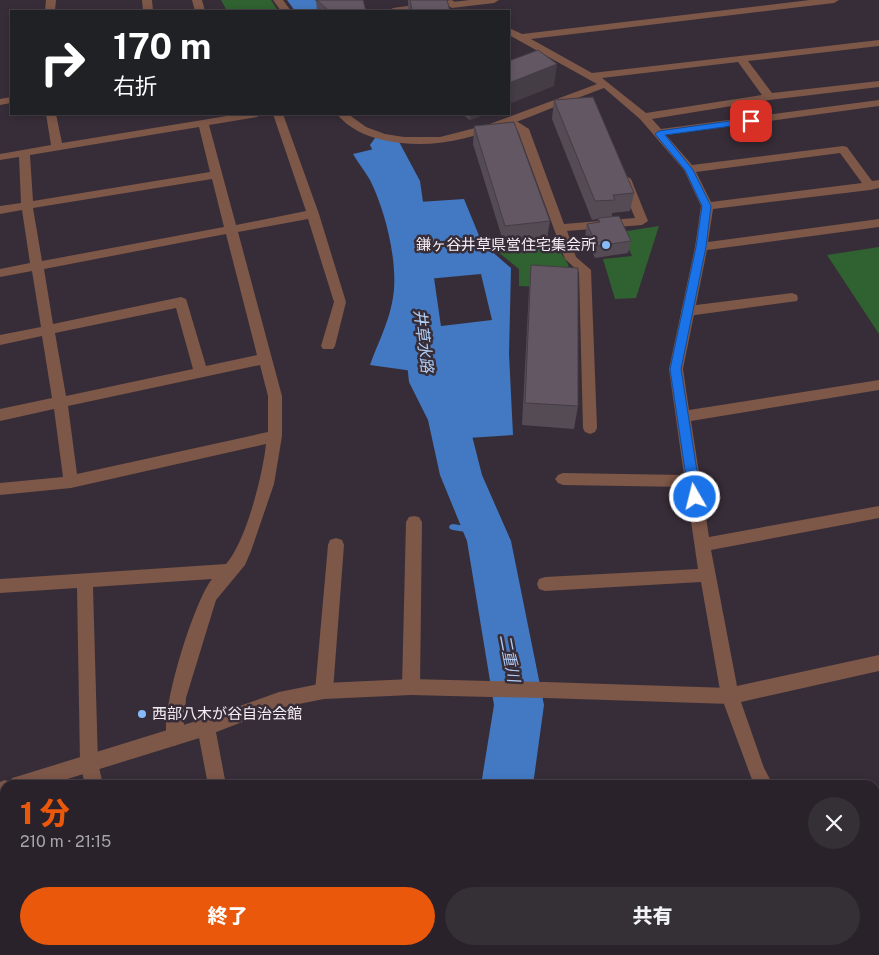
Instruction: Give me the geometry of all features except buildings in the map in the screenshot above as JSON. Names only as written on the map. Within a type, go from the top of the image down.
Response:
[{"type":"street","points":[[399,10],[450,3],[494,0]]},
{"type":"street","points":[[522,37],[834,0]]},
{"type":"street","points":[[450,3],[464,10]]},
{"type":"street","points":[[510,31],[605,84],[644,117],[689,170],[706,206],[701,247],[676,369],[702,545],[730,696],[761,780]]},
{"type":"street","points":[[592,76],[879,43]]},
{"type":"street","points":[[741,59],[769,97]]},
{"type":"street","points":[[343,115],[349,122],[376,135],[398,141],[430,143],[474,134],[605,84]]},
{"type":"street","points":[[644,117],[769,97],[879,84]]},
{"type":"street","points":[[578,94],[592,106]]},
{"type":"street","points":[[659,134],[879,103]]},
{"type":"street","points":[[51,115],[57,148]]},
{"type":"street","points":[[0,157],[250,115]]},
{"type":"street","points":[[278,115],[340,302],[328,346]]},
{"type":"street","points":[[510,120],[523,129],[570,259],[585,270],[590,428]]},
{"type":"street","points":[[174,737],[177,698],[208,599],[214,586],[240,558],[255,522],[267,480],[275,436],[275,396],[203,123]]},
{"type":"street","points":[[689,170],[843,149],[875,185]]},
{"type":"street","points":[[24,153],[27,206],[60,402],[71,482]]},
{"type":"street","points":[[559,228],[642,221],[620,166]]},
{"type":"street","points":[[0,210],[216,175]]},
{"type":"street","points":[[706,206],[875,185]]},
{"type":"street","points":[[0,273],[312,214]]},
{"type":"street","points":[[701,247],[879,223]]},
{"type":"street","points":[[688,311],[792,298]]},
{"type":"street","points":[[0,340],[181,302],[201,371]]},
{"type":"street","points":[[0,415],[264,359]]},
{"type":"street","points":[[682,417],[879,385]]},
{"type":"street","points":[[0,489],[71,482],[275,436]]},
{"type":"street","points":[[563,479],[693,481]]},
{"type":"street","points":[[702,545],[879,512]]},
{"type":"street","points":[[411,687],[414,522]]},
{"type":"street","points":[[324,691],[336,545]]},
{"type":"street","points":[[0,586],[228,571]]},
{"type":"street","points":[[545,584],[708,575]]},
{"type":"street","points":[[85,580],[89,763],[93,780]]},
{"type":"street","points":[[35,780],[206,727],[279,700],[324,691],[411,687],[730,696],[879,663]]},
{"type":"street","points":[[206,727],[216,780]]},
{"type":"green space","points":[[221,0],[271,0],[277,10],[226,10]]},
{"type":"green space","points":[[659,226],[636,298],[615,299],[603,259],[632,256],[621,232]]},
{"type":"green space","points":[[554,242],[568,264],[573,288],[519,286],[519,269],[492,247]]},
{"type":"green space","points":[[879,247],[879,334],[827,255]]},
{"type":"water","points":[[374,149],[393,187],[403,301],[413,371],[370,365],[388,319],[394,289],[393,257],[386,224],[370,180],[353,154]]},
{"type":"water","points":[[464,199],[482,243],[511,268],[509,354],[513,435],[468,438],[463,416],[445,382],[433,327],[492,320],[481,274],[427,279],[419,202]]},
{"type":"waterway","name":"井草水路","points":[[301,0],[308,10]]},
{"type":"waterway","name":"井草水路","points":[[386,145],[404,181],[429,382],[448,420],[461,475],[489,541],[519,705],[508,780]]},
{"type":"waterway","points":[[453,527],[485,532]]},
{"type":"place","name":"鎌ヶ谷井草県営住宅集会所","points":[[606,245]]},
{"type":"place","name":"西部八木が谷自治会館","points":[[142,714]]},
{"type":"route","points":[[695,497],[676,369],[701,247],[706,206],[689,170],[659,134],[751,121]]},
{"type":"water label","name":"二重川","points":[[510,658]]}]
